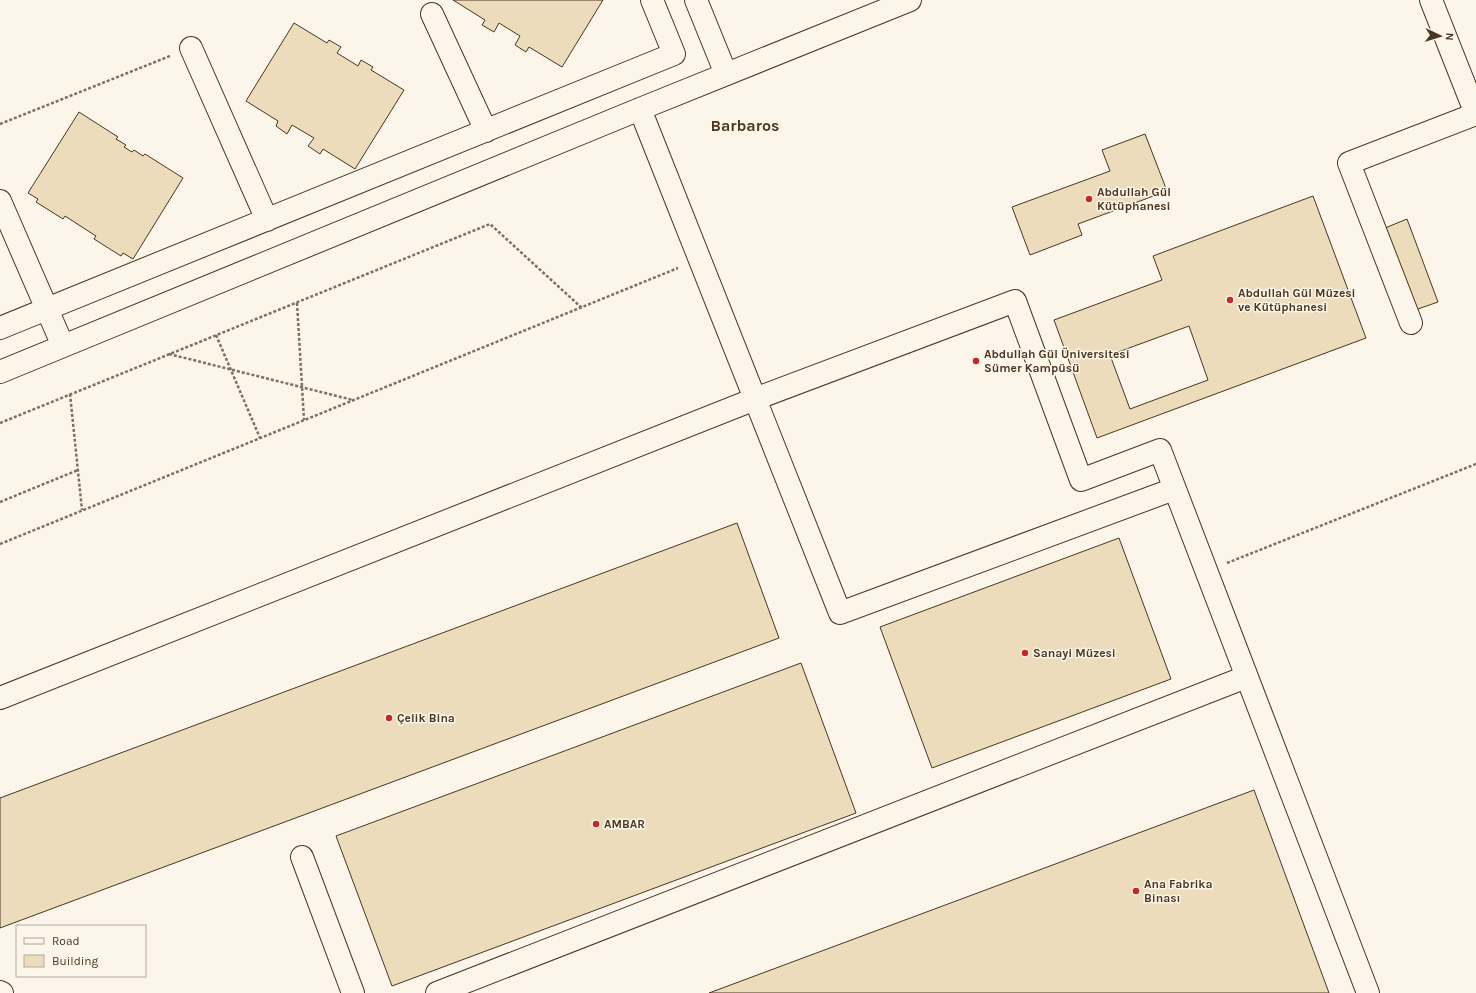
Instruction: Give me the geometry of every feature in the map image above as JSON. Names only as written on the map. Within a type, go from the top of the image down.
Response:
[{"type":"street","points":[[0,328],[674,54],[652,0]]},
{"type":"street","points":[[696,0],[726,74]]},
{"type":"street","points":[[0,372],[640,109],[910,0]]},
{"type":"street","points":[[1411,322],[1349,163],[1476,114],[1432,0]]},
{"type":"street","points":[[432,14],[486,131]]},
{"type":"street","points":[[191,48],[267,220]]},
{"type":"street","points":[[640,109],[840,613],[1174,489]]},
{"type":"street","points":[[0,201],[63,346]]},
{"type":"street","points":[[0,698],[755,399],[1015,301],[1081,480],[1160,450],[1368,993]]},
{"type":"street","points":[[437,993],[1246,677]]},
{"type":"street","points":[[302,857],[353,993]]},
{"type":"path","points":[[0,124],[191,48]]},
{"type":"path","points":[[0,423],[490,224],[582,308]]},
{"type":"path","points":[[0,544],[699,260]]},
{"type":"path","points":[[297,303],[304,420]]},
{"type":"path","points":[[216,335],[260,438]]},
{"type":"path","points":[[169,354],[354,400]]},
{"type":"path","points":[[70,394],[82,510]]},
{"type":"path","points":[[1206,572],[1476,464]]},
{"type":"path","points":[[0,502],[78,470]]},
{"type":"building","points":[[453,0],[603,0],[562,67],[529,47],[526,52],[515,45],[520,36],[499,23],[494,32],[482,25],[485,20]]},
{"type":"building","points":[[294,23],[327,43],[329,40],[341,47],[337,53],[358,66],[361,60],[373,67],[371,70],[404,90],[355,169],[323,149],[320,154],[308,146],[314,138],[292,125],[287,134],[276,126],[278,121],[246,101]]},
{"type":"building","points":[[79,112],[118,137],[116,139],[126,145],[124,147],[132,152],[134,150],[143,156],[145,154],[183,178],[133,259],[123,253],[121,256],[94,239],[96,236],[65,216],[63,219],[36,202],[38,199],[28,193]]},
{"type":"building","name":"Abdullah Gül Kütüphanesi","points":[[1145,134],[1167,191],[1078,224],[1082,235],[1030,255],[1012,207],[1110,171],[1102,150]]},
{"type":"building","name":"Abdullah Gül Müzesi ve Kütüphanesi","points":[[1313,196],[1366,338],[1097,438],[1054,320],[1162,280],[1153,256]],"holes":[[[1189,326],[1208,380],[1130,409],[1110,355]]]},
{"type":"building","points":[[1407,219],[1438,302],[1415,310],[1385,228]]},
{"type":"building","name":"Çelik Bina","points":[[737,523],[779,638],[0,928],[0,798]]},
{"type":"building","name":"Sanayi Müzesi","points":[[1119,538],[1171,679],[932,768],[880,627]]},
{"type":"building","name":"AMBAR","points":[[801,663],[856,813],[392,986],[336,836]]},
{"type":"building","name":"Ana Fabrika Binası","points":[[1254,790],[1329,993],[709,993]]},
{"type":"place","name":"Abdullah Gül Kütüphanesi","points":[[1089,199]]},
{"type":"place","name":"Abdullah Gül Müzesi ve Kütüphanesi","points":[[1230,300]]},
{"type":"place","name":"Abdullah Gül Üniversitesi Sümer Kampüsü","points":[[976,361]]},
{"type":"place","name":"Sanayi Müzesi","points":[[1025,653]]},
{"type":"place","name":"Çelik Bina","points":[[389,718]]},
{"type":"place","name":"AMBAR","points":[[596,824]]},
{"type":"place","name":"Ana Fabrika Binası","points":[[1136,891]]},
{"type":"district","name":"Barbaros","points":[[745,125]]}]
